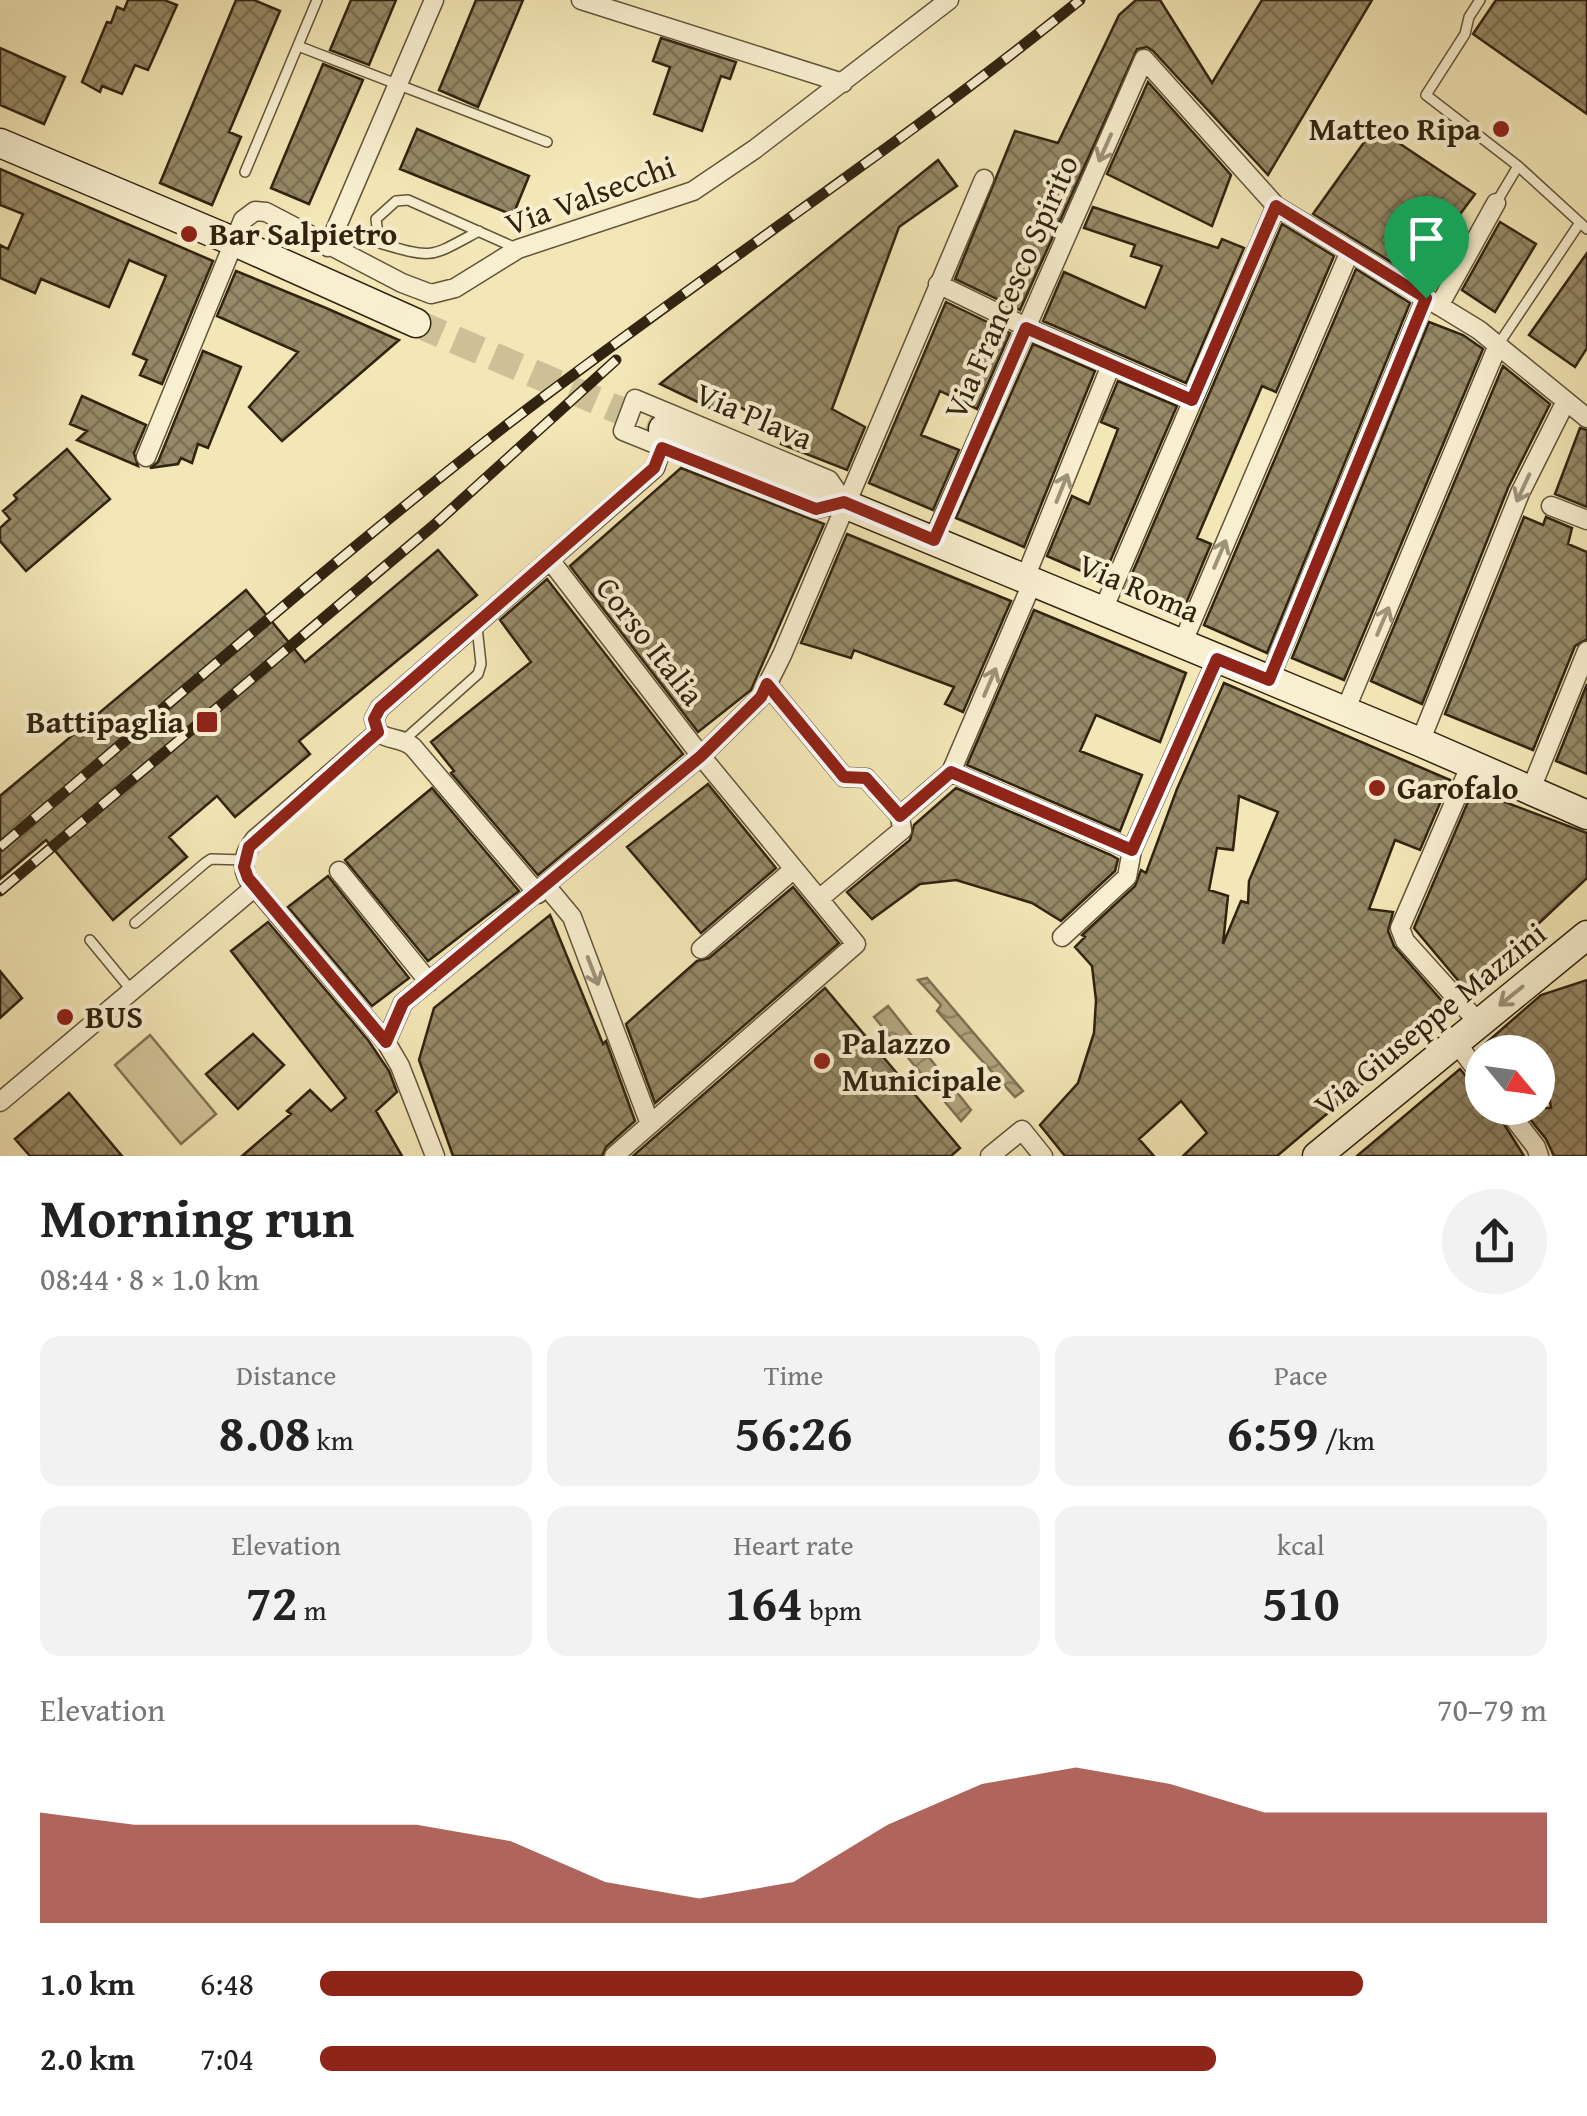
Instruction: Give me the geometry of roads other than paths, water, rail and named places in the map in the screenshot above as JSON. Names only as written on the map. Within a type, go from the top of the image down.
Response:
[{"type":"main road","points":[[0,143],[416,324]]},
{"type":"main road","name":"Via Roma","points":[[663,439],[844,502],[1531,788],[1587,815]]},
{"type":"main road","name":"Via Giuseppe Mazzini","points":[[1317,1156],[1587,936]]},
{"type":"street","points":[[328,246],[434,0]]},
{"type":"street","points":[[581,0],[843,83]]},
{"type":"street","name":"Via Valsecchi","points":[[235,242],[243,220],[255,212],[266,212],[431,294],[455,288],[518,249],[693,190],[755,149],[950,0]]},
{"type":"street","name":"Via Francesco Spirito","points":[[934,540],[1144,59],[1276,206]]},
{"type":"street","points":[[386,1042],[403,1003],[701,756],[761,697],[984,179]]},
{"type":"street","points":[[1269,680],[1432,302],[1496,203]]},
{"type":"street","points":[[1102,610],[1276,206],[1498,346],[1587,418]]},
{"type":"street","points":[[146,458],[235,242]]},
{"type":"street","points":[[1182,644],[1350,251]]},
{"type":"street","points":[[938,284],[1026,328],[1192,400]]},
{"type":"street","points":[[1346,712],[1498,346]]},
{"type":"street","points":[[900,816],[951,772],[1112,365]]},
{"type":"street","name":"Via Plava","points":[[378,732],[374,719],[380,708],[654,468],[663,439],[623,431],[636,400],[829,480],[844,502]]},
{"type":"street","points":[[1420,742],[1522,488],[1566,401]]},
{"type":"street","points":[[1551,506],[1587,520]]},
{"type":"street","name":"Corso Italia","points":[[550,560],[701,756],[856,944],[650,1124]]},
{"type":"street","points":[[1531,788],[1587,650]]},
{"type":"street","points":[[1062,937],[1127,877],[1132,850],[1217,659]]},
{"type":"street","points":[[767,684],[844,777],[866,778],[900,816],[902,830],[819,899]]},
{"type":"street","points":[[435,1156],[400,1066],[386,1042],[245,873],[244,860],[255,840],[378,732],[413,747],[542,890],[572,917],[650,1124],[614,1156]]},
{"type":"street","points":[[1471,764],[1400,928],[1405,942],[1478,1022]]},
{"type":"street","points":[[951,772],[1132,850]]},
{"type":"street","points":[[702,948],[794,868]]},
{"type":"street","points":[[339,871],[429,982]]},
{"type":"street","points":[[0,1102],[254,887]]},
{"type":"street","points":[[1455,1041],[1465,1054]]},
{"type":"street","points":[[1519,1125],[1539,1156]]},
{"type":"street","points":[[990,1156],[1022,1130],[1043,1156]]},
{"type":"lane","points":[[245,172],[317,0]]},
{"type":"lane","points":[[1480,0],[1468,16],[1465,34],[1426,94],[1518,166],[1583,226],[1498,346]]},
{"type":"lane","points":[[298,46],[547,142]]},
{"type":"lane","points":[[1496,203],[1518,166]]},
{"type":"lane","points":[[479,231],[434,256],[415,254],[380,243],[376,218],[396,201],[408,200],[479,231],[518,249]]},
{"type":"lane","points":[[404,740],[478,674],[481,664],[476,624]]},
{"type":"lane","points":[[136,923],[211,859],[244,860]]},
{"type":"lane","points":[[90,940],[132,990]]},
{"type":"water","points":[[927,978],[1023,1091],[1015,1097],[937,1011],[941,1005],[918,980]]},
{"type":"water","points":[[888,1006],[971,1110],[961,1121],[874,1017]]},
{"type":"tunnel","points":[[416,323],[663,429]]},
{"type":"railway","points":[[0,847],[313,582],[504,427],[938,110],[1080,0]]},
{"type":"railway","points":[[0,891],[434,525],[616,360]]},
{"type":"place","name":"Matteo Ripa","points":[[1501,129]]},
{"type":"place","name":"Bar Salpietro","points":[[189,234]]},
{"type":"place","name":"Battipaglia","points":[[207,722]]},
{"type":"place","name":"Garofalo","points":[[1377,788]]},
{"type":"place","name":"BUS","points":[[65,1017]]},
{"type":"place","name":"Palazzo Municipale","points":[[822,1061]]}]
